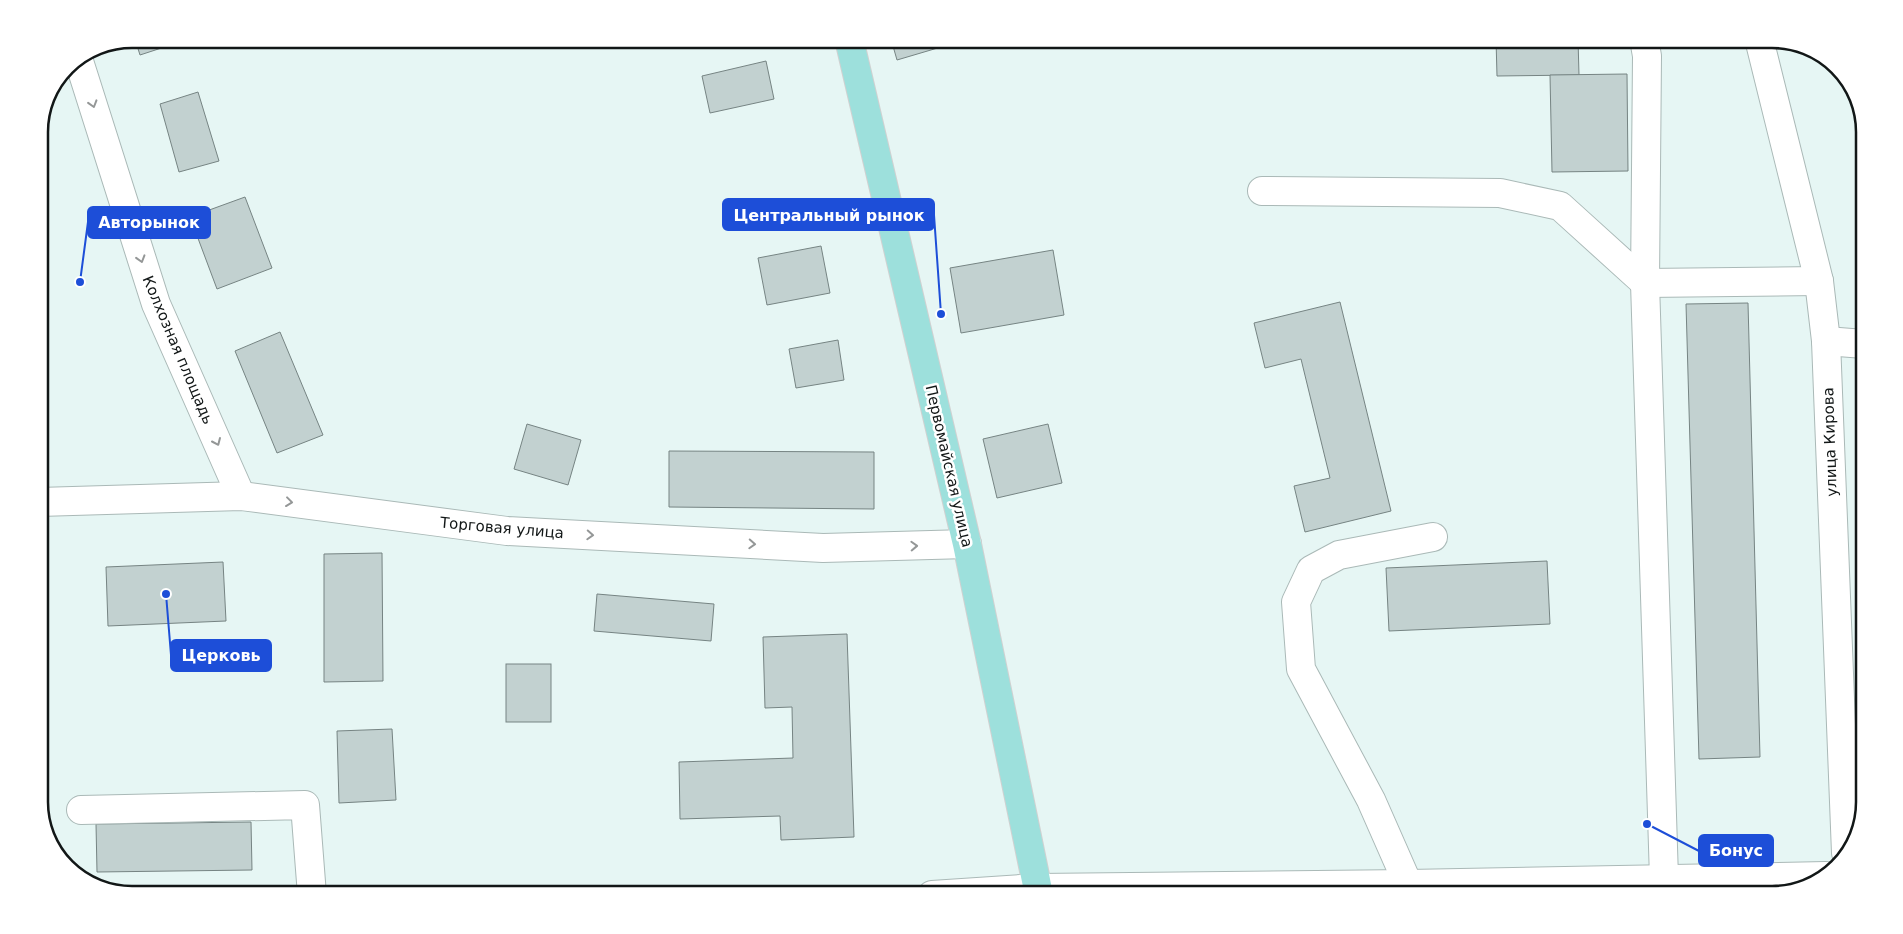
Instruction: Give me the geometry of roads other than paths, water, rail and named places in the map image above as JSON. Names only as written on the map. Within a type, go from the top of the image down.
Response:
[{"type":"main road","name":"Первомайская улица","points":[[851,48],[967,544],[1037,886]]},
{"type":"street","points":[[1646,48],[1645,283],[1664,878]]},
{"type":"street","name":"улица Кирова","points":[[1761,48],[1819,281],[1826,341],[1846,842]]},
{"type":"street","name":"Колхозная площадь","points":[[80,65],[156,304],[241,496]]},
{"type":"street","points":[[1262,191],[1500,193],[1560,206],[1645,283],[1819,281]]},
{"type":"street","points":[[1826,341],[1855,343]]},
{"type":"street","name":"Торговая улица","points":[[48,502],[241,496],[506,531],[823,548],[967,544]]},
{"type":"street","points":[[1408,884],[1370,800],[1302,669],[1296,602],[1311,570],[1339,555],[1433,537]]},
{"type":"street","points":[[81,810],[305,805],[311,886]]},
{"type":"street","points":[[1717,886],[1810,877]]},
{"type":"street","points":[[1610,886],[1664,878],[1701,886]]},
{"type":"street","points":[[1316,886],[1408,884],[1502,886]]},
{"type":"place","name":"Авторынок","points":[[80,282]]},
{"type":"place","name":"Центральный рынок","points":[[941,314]]},
{"type":"place","name":"Церковь","points":[[166,594]]},
{"type":"place","name":"Бонус","points":[[1647,824]]}]
